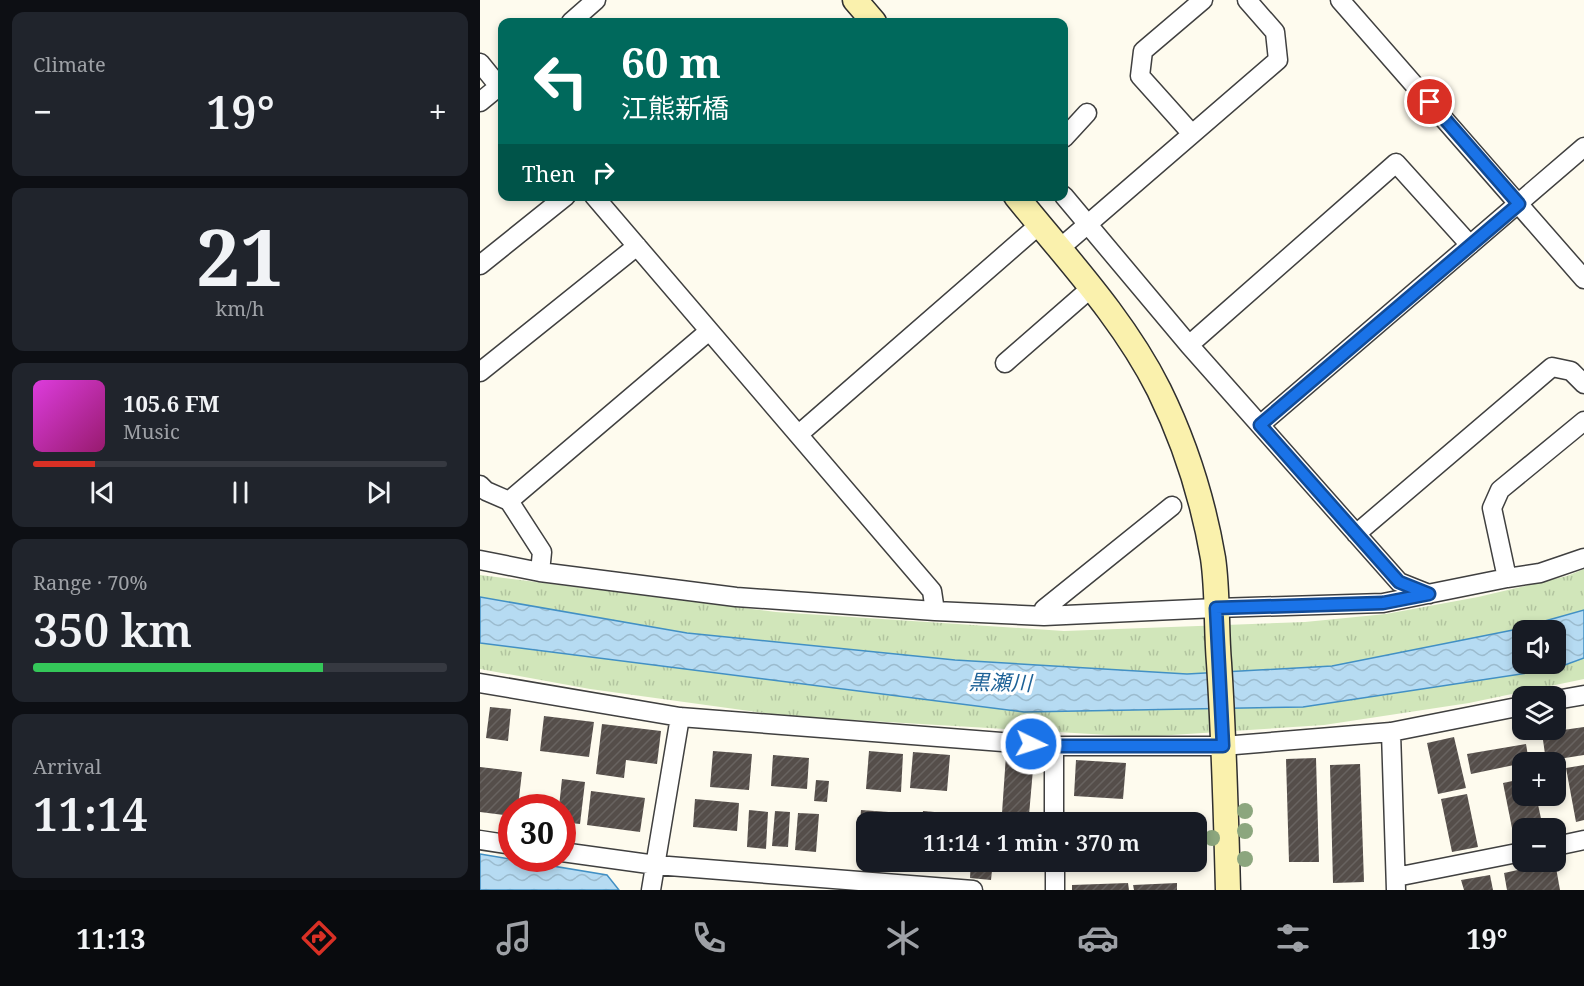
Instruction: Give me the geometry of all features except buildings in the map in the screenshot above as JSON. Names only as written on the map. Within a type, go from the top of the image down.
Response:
[{"type":"street","points":[[576,18],[596,0]]},
{"type":"street","points":[[855,0],[870,18]]},
{"type":"street","points":[[1192,134],[1140,76],[1143,51],[1203,0]]},
{"type":"street","points":[[1059,249],[1278,60],[1275,32],[1247,0]]},
{"type":"street","points":[[1340,0],[1584,279]]},
{"type":"street","points":[[480,63],[498,82]]},
{"type":"street","points":[[480,102],[498,89]]},
{"type":"street","points":[[1068,134],[1087,113]]},
{"type":"street","points":[[1260,425],[1584,147]]},
{"type":"street","points":[[1189,345],[1396,163],[1470,245]]},
{"type":"street","points":[[1068,200],[1189,345],[1399,582],[1429,594]]},
{"type":"street","points":[[480,265],[560,201]]},
{"type":"street","points":[[598,201],[932,591],[935,611]]},
{"type":"street","points":[[1020,201],[1091,288],[1136,349],[1159,390],[1182,442],[1200,498],[1211,550],[1216,614],[1228,890]]},
{"type":"street","points":[[799,434],[1039,225]]},
{"type":"street","points":[[480,372],[637,246]]},
{"type":"street","points":[[1005,363],[1091,288]]},
{"type":"street","points":[[508,501],[709,331]]},
{"type":"street","points":[[1356,534],[1552,367],[1571,371],[1584,384]]},
{"type":"street","points":[[1507,578],[1492,508],[1500,490],[1584,421]]},
{"type":"street","points":[[480,485],[486,492],[508,501],[542,552],[540,572]]},
{"type":"street","points":[[1044,616],[1044,609],[1172,506]]},
{"type":"street","points":[[480,561],[540,572],[736,597],[1044,616],[1216,614],[1383,603],[1540,573],[1584,558]]},
{"type":"street","points":[[480,683],[680,717],[1054,746],[1223,742],[1390,732],[1512,708]]},
{"type":"street","points":[[1566,698],[1584,695]]},
{"type":"street","points":[[651,890],[680,717]]},
{"type":"street","points":[[1390,732],[1396,883],[1512,854]]},
{"type":"street","points":[[1054,746],[1054,812]]},
{"type":"street","points":[[480,840],[498,843]]},
{"type":"street","points":[[1566,844],[1584,840]]},
{"type":"street","points":[[576,854],[656,865],[973,890]]},
{"type":"street","points":[[1055,872],[1055,890]]},
{"type":"green space","points":[[1584,569],[1584,679],[1550,686],[1512,686],[1512,694],[1469,703],[1324,725],[1141,737],[786,716],[590,689],[480,669],[480,575],[776,612],[1064,631],[1305,622],[1386,614],[1478,597],[1567,576]]},
{"type":"water","name":"黒瀬川","points":[[480,597],[687,633],[955,660],[1187,674],[1332,666],[1512,630],[1512,674],[1521,674],[1303,707],[1024,712],[480,643]]},
{"type":"water","points":[[1584,610],[1584,658],[1566,665],[1566,620],[1548,620]]},
{"type":"water","points":[[480,854],[498,857],[498,872],[576,872],[576,870],[607,875],[619,890],[480,890]]},
{"type":"route","points":[[1031,744],[1223,746],[1216,608],[1383,603],[1429,594],[1399,582],[1260,425],[1519,204],[1430,102]]}]
